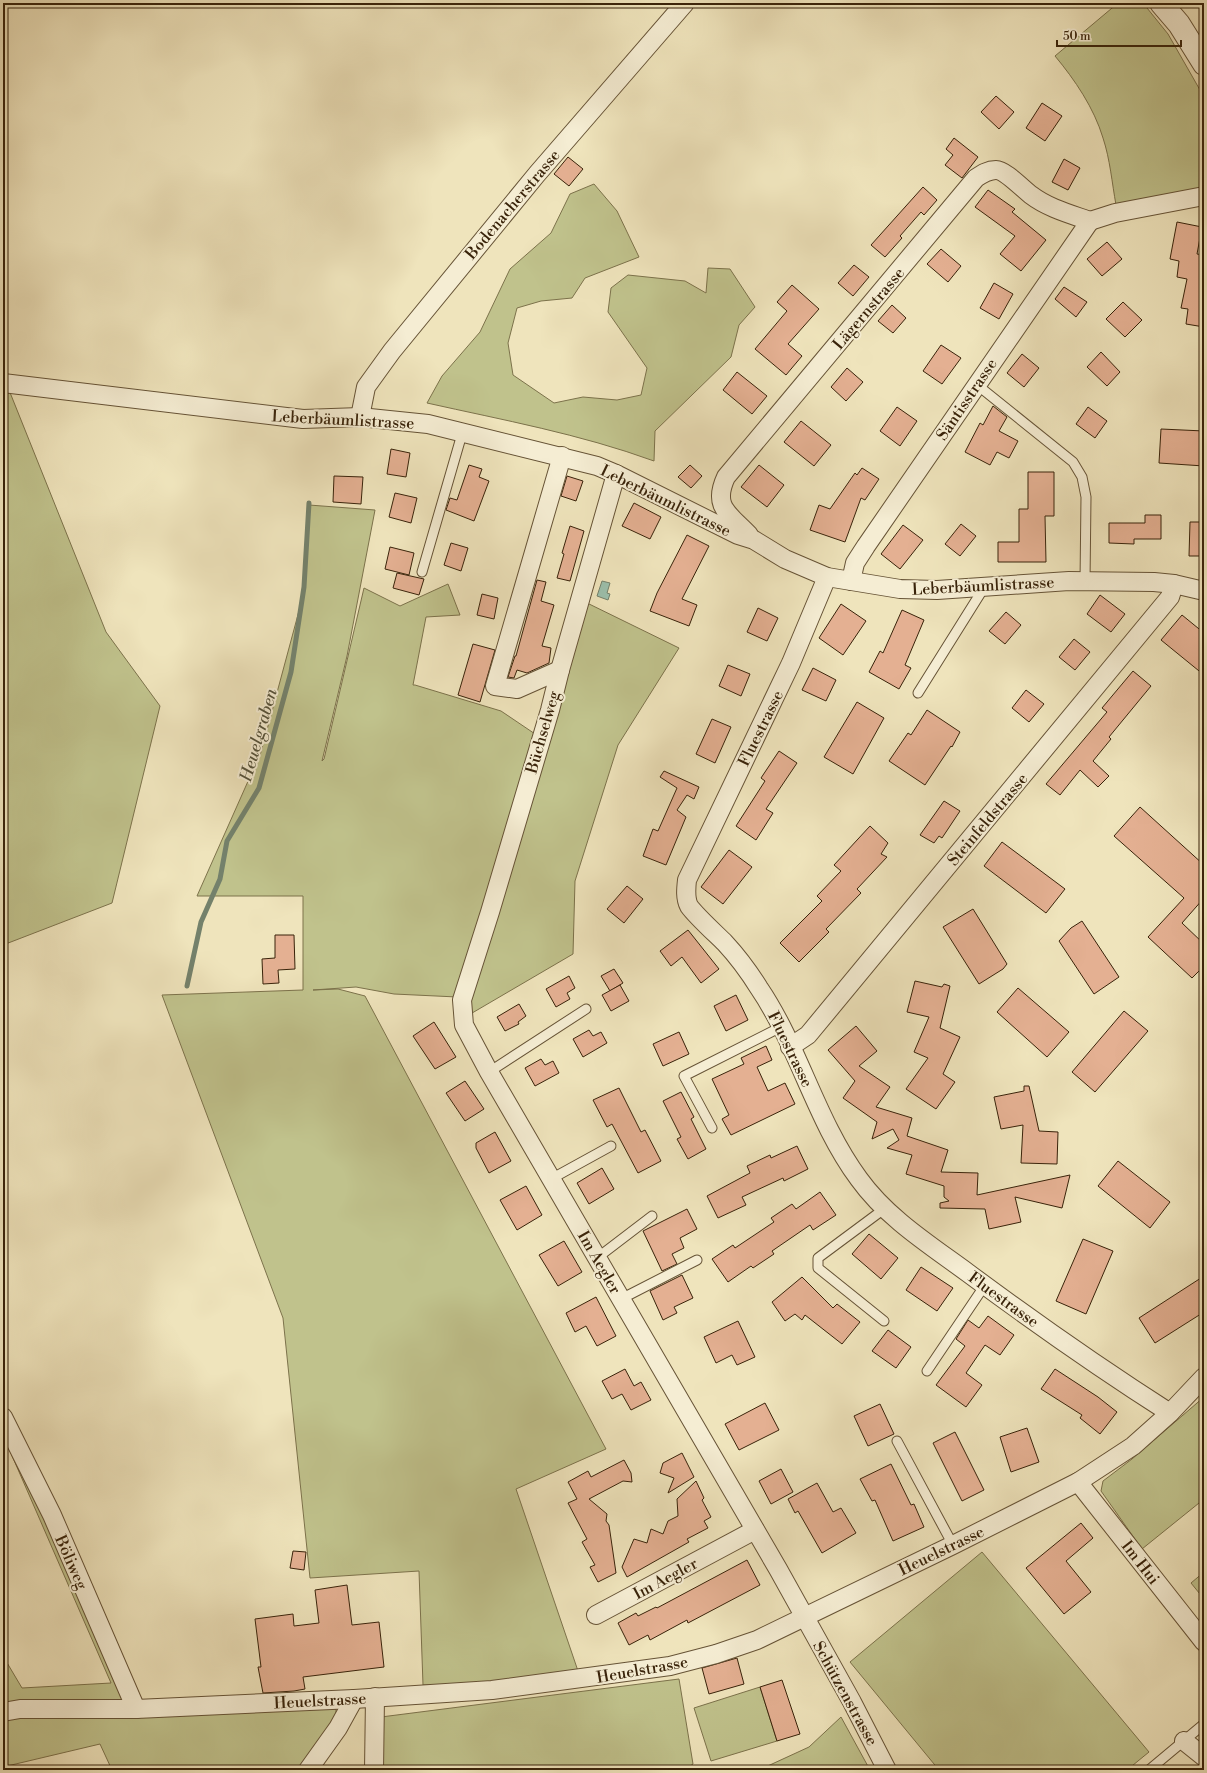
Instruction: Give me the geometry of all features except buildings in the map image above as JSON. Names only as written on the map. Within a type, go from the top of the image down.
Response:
[{"type":"street","name":"Bodenacherstrasse","points":[[360,418],[366,387],[392,351],[537,174],[685,3]]},
{"type":"street","points":[[1161,3],[1178,24],[1204,64]]},
{"type":"street","name":"Lägernstrasse","points":[[754,540],[728,514],[720,502],[720,489],[726,477],[976,178],[986,172],[997,170],[1007,175],[1032,196],[1048,205],[1090,221]]},
{"type":"street","points":[[1090,221],[1115,213],[1204,196]]},
{"type":"street","name":"Säntisstrasse","points":[[851,581],[855,563],[976,384],[1090,221]]},
{"type":"street","name":"Leberbäumlistrasse","points":[[3,383],[303,419],[360,418],[428,424],[462,434],[562,456],[597,466],[738,535],[754,540],[785,559],[828,577],[900,589],[937,590],[1085,582],[1154,582],[1174,584],[1204,592]]},
{"type":"street","points":[[560,670],[517,689],[495,686],[562,456]]},
{"type":"street","name":"Büchselweg","points":[[466,990],[550,710],[616,474]]},
{"type":"street","name":"Fluestrasse","points":[[828,577],[791,663],[687,880],[686,894],[690,906],[728,946],[747,969],[766,998],[843,1156],[859,1180],[884,1209],[903,1225],[1075,1351],[1170,1413]]},
{"type":"street","name":"Steinfeldstrasse","points":[[790,1047],[808,1035],[818,1023],[1170,597],[1174,584]]},
{"type":"street","name":"Im Aegler","points":[[466,990],[462,1000],[464,1025],[489,1072],[804,1617]]},
{"type":"street","name":"Heuelstrasse","points":[[3,1712],[20,1709],[136,1709],[375,1698],[492,1690],[670,1666],[716,1654],[757,1640],[953,1545],[1078,1482],[1133,1446],[1170,1413],[1204,1377]]},
{"type":"street","name":"Böliweg","points":[[3,1417],[52,1515],[136,1709]]},
{"type":"street","name":"Im Hui","points":[[1078,1482],[1204,1642]]},
{"type":"street","name":"Im Aegler","points":[[596,1614],[755,1530]]},
{"type":"street","name":"Schützenstrasse","points":[[804,1617],[852,1702],[887,1770]]},
{"type":"street","points":[[374,1770],[375,1698]]},
{"type":"street","points":[[308,1770],[338,1728],[354,1699]]},
{"type":"street","points":[[1184,1741],[1204,1757]]},
{"type":"lane","points":[[976,384],[1073,462],[1082,476],[1086,498],[1085,582]]},
{"type":"lane","points":[[422,572],[462,434]]},
{"type":"lane","points":[[918,693],[980,594],[981,587]]},
{"type":"lane","points":[[489,1072],[586,1009]]},
{"type":"lane","points":[[712,1128],[684,1076],[781,1027]]},
{"type":"lane","points":[[551,1179],[611,1146]]},
{"type":"lane","points":[[884,1209],[818,1258],[818,1268],[884,1320]]},
{"type":"lane","points":[[597,1258],[652,1216]]},
{"type":"lane","points":[[621,1298],[697,1260]]},
{"type":"lane","points":[[927,1370],[985,1285]]},
{"type":"lane","points":[[897,1441],[953,1545]]},
{"type":"lane","points":[[1149,1770],[1204,1724]]},
{"type":"shaded area","points":[[1118,3],[1143,3],[1168,34],[1204,97],[1204,188],[1116,205],[1107,154],[1095,116],[1070,75],[1055,56]]},
{"type":"shaded area","points":[[594,184],[617,211],[639,257],[585,278],[572,298],[541,301],[517,308],[508,343],[513,375],[554,403],[583,397],[617,400],[641,395],[647,368],[608,312],[611,288],[628,275],[685,281],[706,293],[708,268],[730,269],[755,307],[739,325],[731,357],[655,431],[654,461],[626,451],[570,435],[427,403],[442,376],[480,332],[510,269],[551,233],[570,194]]},
{"type":"shaded area","points":[[3,389],[9,390],[106,632],[160,706],[112,903],[3,945]]},
{"type":"shaded area","points":[[309,505],[375,510],[347,656],[322,761],[324,759],[364,588],[400,606],[448,584],[460,615],[426,617],[413,685],[501,711],[544,740],[583,601],[679,648],[618,745],[575,881],[573,954],[467,1016],[457,997],[394,994],[356,987],[313,990],[338,989],[365,996],[606,1449],[516,1489],[578,1671],[489,1684],[423,1685],[419,1571],[310,1578],[283,1318],[162,995],[303,990],[303,896],[197,896],[261,752],[303,596]]},
{"type":"shaded area","points":[[602,581],[610,583],[607,593],[610,594],[608,600],[597,596]]},
{"type":"shaded area","points":[[1204,1397],[1204,1499],[1142,1549],[1101,1491],[1103,1481],[1132,1459]]},
{"type":"shaded area","points":[[3,1428],[131,1702],[3,1706],[3,1656],[22,1688],[111,1683],[3,1435]]},
{"type":"shaded area","points":[[982,1552],[1149,1752],[1127,1770],[939,1770],[850,1662]]},
{"type":"shaded area","points":[[1204,1572],[1204,1599],[1191,1583]]},
{"type":"shaded area","points":[[679,1679],[693,1764],[684,1770],[381,1770],[381,1717]]},
{"type":"shaded area","points":[[760,1687],[777,1741],[711,1761],[694,1708]]},
{"type":"shaded area","points":[[336,1709],[336,1723],[301,1770],[112,1770],[100,1744],[3,1767],[3,1719],[20,1717]]},
{"type":"shaded area","points":[[841,1717],[870,1770],[759,1770],[809,1747]]},
{"type":"waterway","name":"Heuelgraben","points":[[187,986],[201,922],[220,879],[227,841],[259,788],[291,672],[304,587],[309,503]]}]
